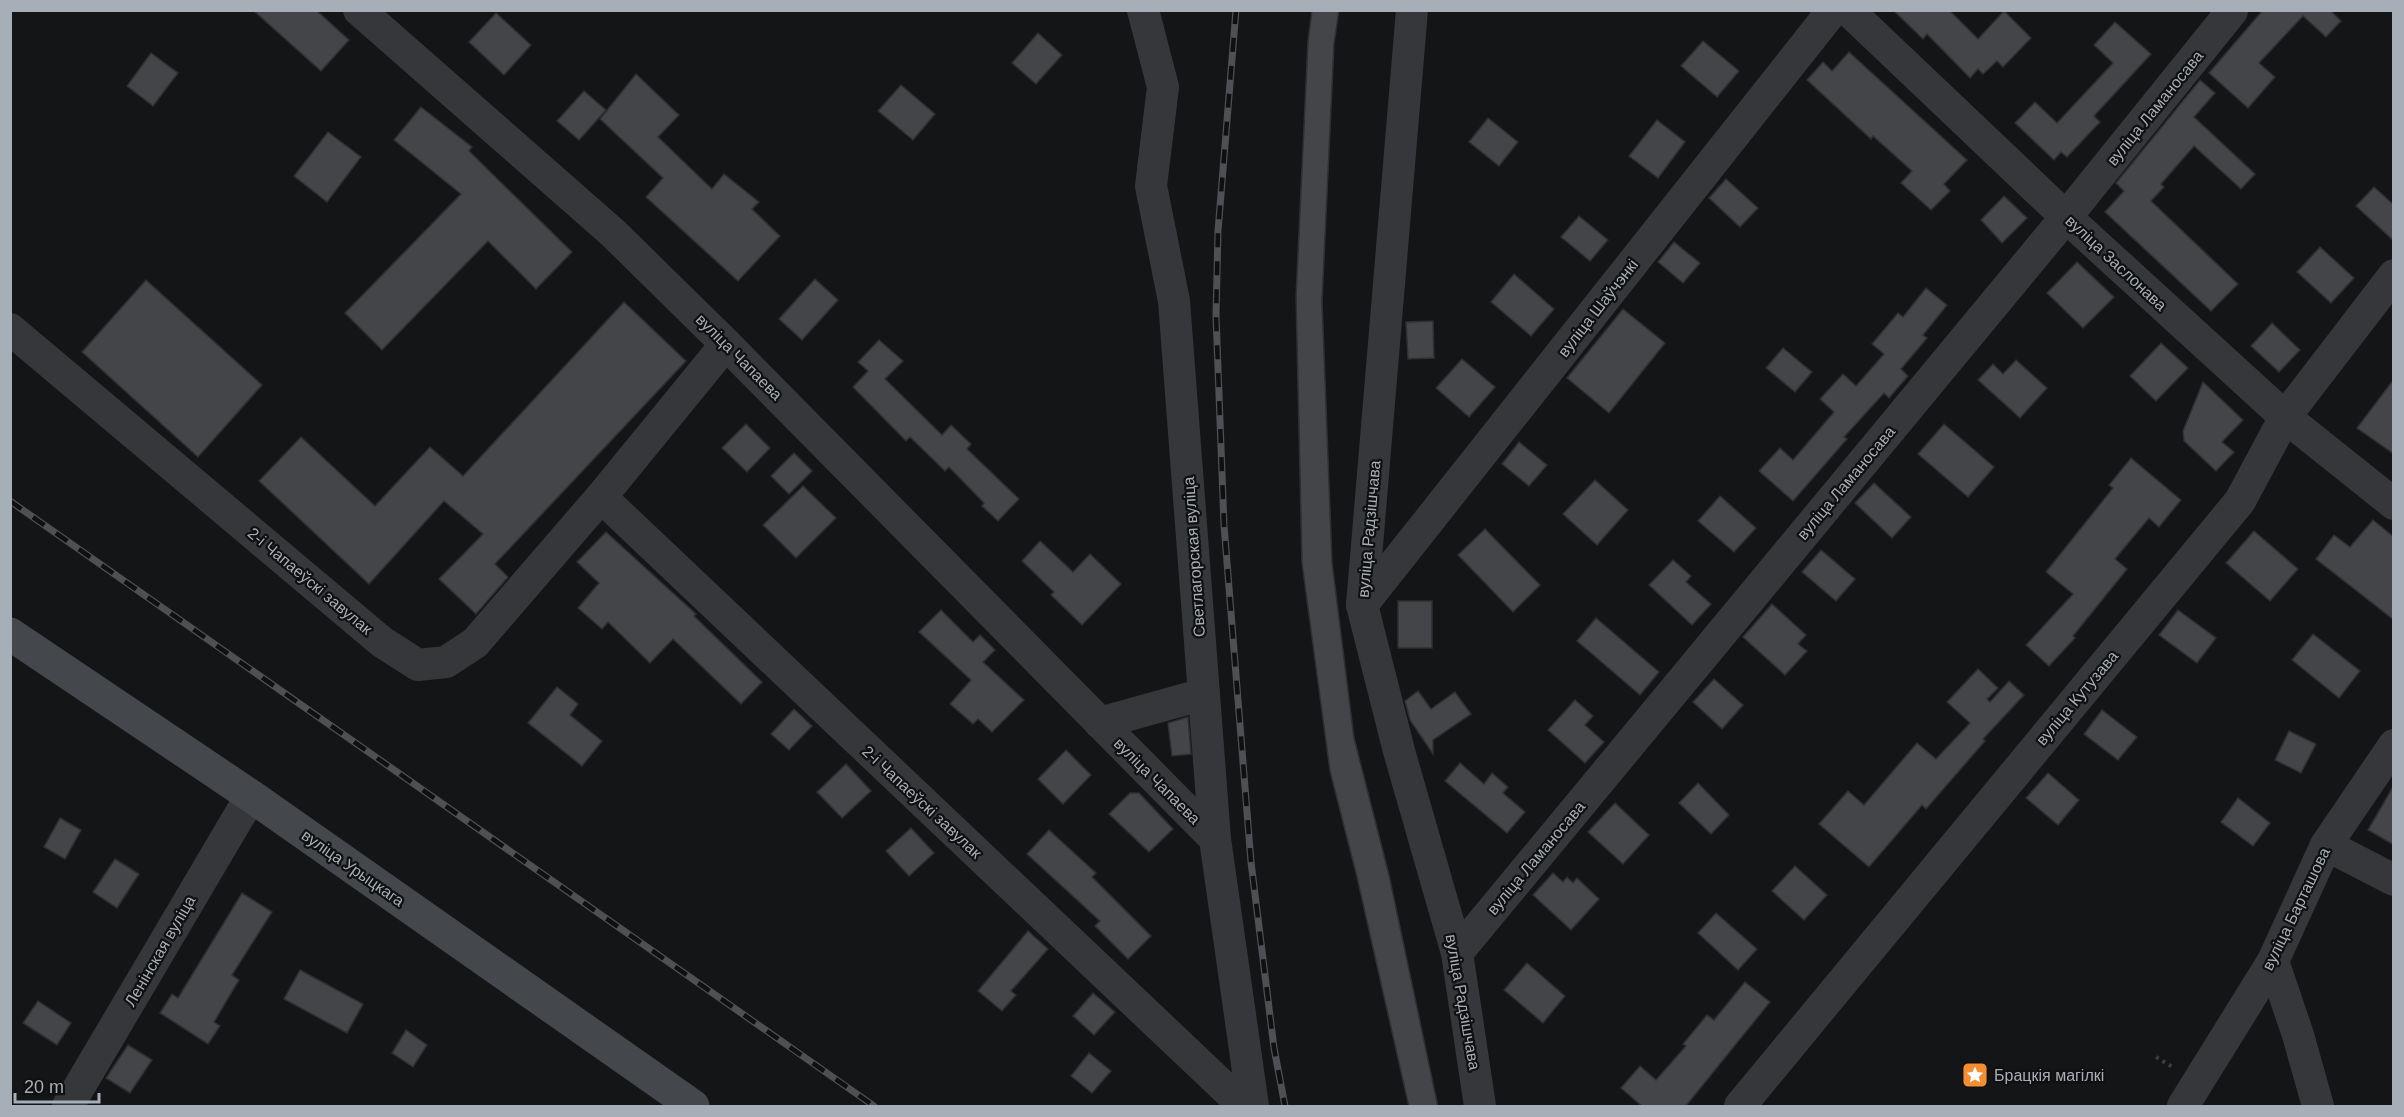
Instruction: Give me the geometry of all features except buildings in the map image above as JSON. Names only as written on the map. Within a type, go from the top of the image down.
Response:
[{"type":"main road","name":"вуліца Урыцкага","points":[[10,634],[251,796],[693,1107]]},
{"type":"street","name":"вуліца Чапаева","points":[[359,10],[613,233],[726,344],[1215,839]]},
{"type":"street","name":"Светлагорская вуліца","points":[[1143,10],[1164,87],[1151,186],[1174,301],[1215,839],[1253,1107]]},
{"type":"street","name":"вуліца Радзішчава","points":[[1412,10],[1362,605],[1399,751],[1457,953],[1480,1107]]},
{"type":"street","name":"вуліца Шаўчэнкі","points":[[1362,605],[1833,10]]},
{"type":"street","name":"вуліца Заслонава","points":[[1848,10],[2066,217],[2285,417],[2394,504]]},
{"type":"street","name":"вуліца Ламаносава","points":[[1457,953],[2066,217],[2232,11]]},
{"type":"street","name":"вуліца Кутузава","points":[[1740,1107],[2240,501],[2285,417],[2394,275]]},
{"type":"street","name":"2-і Чапаеўскі завулак","points":[[10,330],[382,642],[418,665],[446,662],[475,643],[601,497],[726,344]]},
{"type":"street","name":"2-і Чапаеўскі завулак","points":[[601,497],[1244,1107]]},
{"type":"street","name":"вуліца Чапаева","points":[[1100,723],[1204,694]]},
{"type":"street","name":"вуліца Барташова","points":[[2183,1107],[2273,961],[2326,845],[2394,745]]},
{"type":"street","name":"Ленінская вуліца","points":[[69,1107],[251,796]]},
{"type":"street","points":[[2326,845],[2394,880]]},
{"type":"street","points":[[2273,961],[2298,1035],[2318,1107]]},
{"type":"railway","points":[[1236,10],[1218,231],[1216,316],[1224,525],[1251,862],[1274,1048],[1285,1106]]},
{"type":"railway","points":[[10,501],[874,1106]]},
{"type":"place","name":"Брацкія магілкі","points":[[1975,1075]]}]
